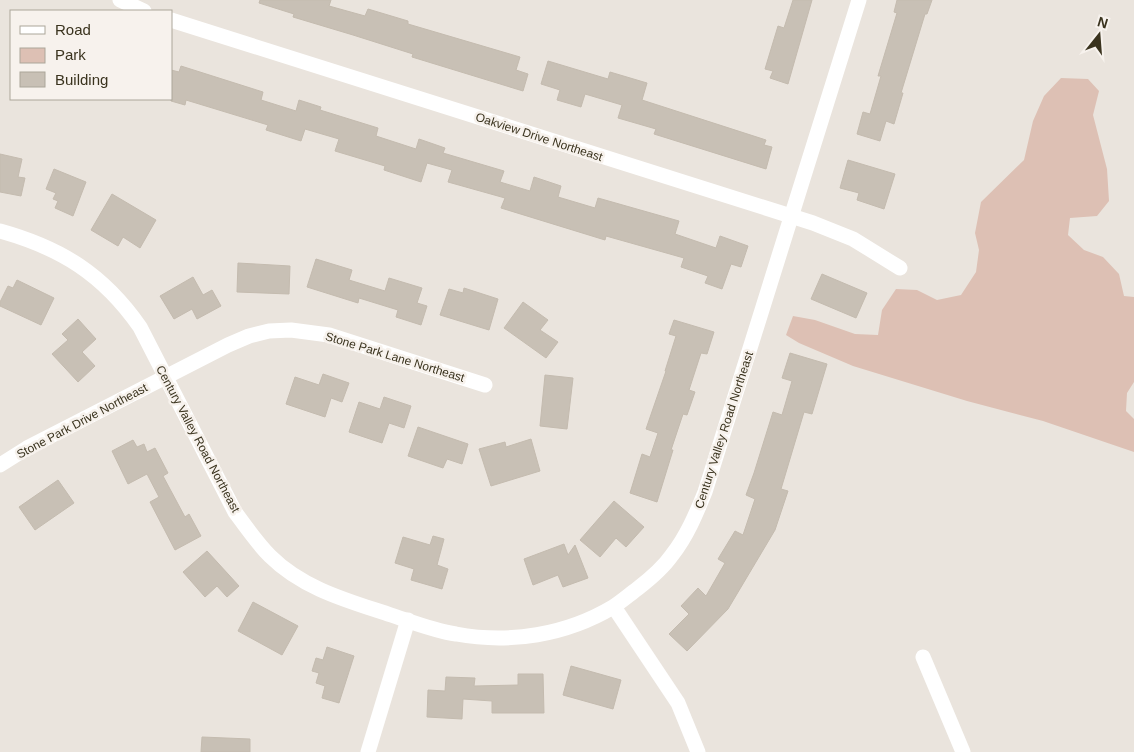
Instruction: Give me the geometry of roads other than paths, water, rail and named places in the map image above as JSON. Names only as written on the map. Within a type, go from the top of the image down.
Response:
[{"type":"street","points":[[120,0],[142,10]]},
{"type":"street","name":"Century Valley Road Northeast","points":[[0,231],[22,237],[46,247],[90,272],[127,309],[140,327],[235,512],[251,534],[271,556],[306,582],[333,596],[455,634],[508,638],[560,630],[583,623],[614,606],[654,576],[671,557],[686,535],[696,515],[705,492],[792,217],[858,0]]},
{"type":"street","name":"Oakview Drive Northeast","points":[[172,20],[845,235],[900,268]]},
{"type":"street","name":"Stone Park Lane Northeast","points":[[166,377],[250,336],[270,331],[291,330],[329,335],[485,385]]},
{"type":"street","name":"Stone Park Drive Northeast","points":[[0,465],[26,448],[166,377]]},
{"type":"street","points":[[614,606],[678,703],[698,752]]},
{"type":"street","points":[[368,752],[408,620]]},
{"type":"street","points":[[923,657],[962,752]]}]
